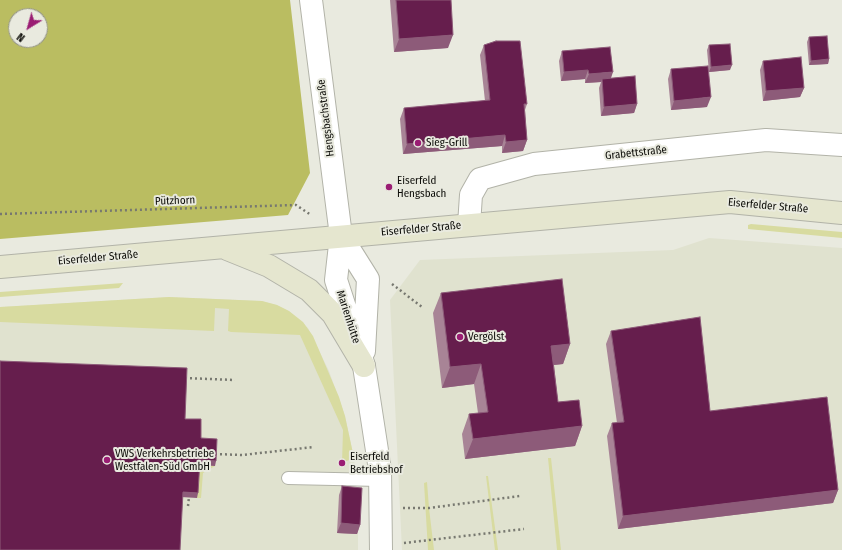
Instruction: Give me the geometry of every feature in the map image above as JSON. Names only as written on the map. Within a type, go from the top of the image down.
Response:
[{"type":"main road","name":"Eiserfelder Straße","points":[[0,267],[730,202],[842,213]]},
{"type":"main road","points":[[223,247],[269,266],[310,290],[333,314],[364,366]]},
{"type":"street","name":"Hengsbachstraße","points":[[312,0],[341,236]]},
{"type":"street","name":"Grabettstraße","points":[[469,225],[471,195],[480,179],[534,164],[766,140],[842,145]]},
{"type":"street","name":"Marienhütte","points":[[341,236],[336,280],[364,366],[380,470],[381,550]]},
{"type":"street","name":"Marienhütte","points":[[341,236],[368,279],[364,366]]},
{"type":"lane","points":[[288,478],[380,480]]},
{"type":"path","name":"Pützhorn","points":[[0,214],[296,205],[312,216]]},
{"type":"path","points":[[392,284],[422,307]]},
{"type":"path","points":[[185,378],[235,380]]},
{"type":"path","points":[[215,454],[242,455],[314,447]]},
{"type":"path","points":[[406,508],[429,508],[520,496]]},
{"type":"path","points":[[188,506],[189,497]]},
{"type":"path","points":[[407,542],[524,529]]},
{"type":"shaded area","points":[[709,238],[842,248],[842,550],[402,550],[390,300],[420,260],[673,250]]},
{"type":"shaded area","points":[[169,297],[262,301],[277,305],[289,311],[308,328],[329,371],[345,416],[354,458],[358,497],[358,550],[0,550],[0,307]]},
{"type":"green space","points":[[0,0],[290,0],[310,173],[288,215],[0,239]]},
{"type":"green space","points":[[751,224],[842,232],[842,238],[748,229],[748,225]]},
{"type":"green space","points":[[123,283],[119,288],[0,297],[0,292]]},
{"type":"green space","points":[[169,297],[262,301],[277,305],[289,311],[303,322],[313,336],[339,397],[345,416],[354,458],[342,463],[343,430],[300,335],[231,332],[228,331],[229,309],[215,308],[214,331],[0,322],[0,307]]},
{"type":"green space","points":[[548,458],[551,458],[561,550],[557,550]]},
{"type":"green space","points":[[198,465],[215,466],[203,473],[201,498],[197,498]]},
{"type":"green space","points":[[486,476],[488,476],[498,550],[495,550]]},
{"type":"green space","points":[[427,482],[434,550],[428,550],[424,483]]},
{"type":"building","points":[[396,0],[451,0],[453,35],[399,39]]},
{"type":"building","points":[[827,36],[829,59],[811,61],[809,37]]},
{"type":"building","points":[[496,41],[520,41],[527,104],[524,104],[527,140],[506,142],[505,135],[407,144],[404,108],[490,100],[484,45]]},
{"type":"building","points":[[730,44],[732,65],[711,67],[709,45]]},
{"type":"building","points":[[610,47],[613,72],[589,74],[588,70],[564,72],[562,51]]},
{"type":"building","points":[[801,57],[804,88],[766,91],[763,61]]},
{"type":"building","points":[[708,66],[711,97],[674,101],[671,69]]},
{"type":"building","points":[[635,76],[637,104],[604,107],[602,79]]},
{"type":"building","points":[[562,279],[570,344],[551,346],[558,402],[579,400],[582,426],[473,439],[469,414],[488,412],[481,364],[450,367],[441,293]]},
{"type":"building","points":[[700,317],[710,411],[827,397],[838,490],[623,516],[612,423],[624,422],[611,331]]},
{"type":"building","name":"VWS Verkehrsbetriebe Westfalen-Süd GmbH","points":[[0,361],[187,368],[185,419],[201,419],[201,438],[217,439],[216,461],[200,460],[198,493],[183,492],[180,550],[0,550]]},
{"type":"building","points":[[342,486],[362,488],[360,525],[341,523]]},
{"type":"place","name":"Sieg-Grill","points":[[418,143]]},
{"type":"place","name":"Eiserfeld Hengsbach","points":[[389,187]]},
{"type":"place","name":"Vergölst","points":[[460,337]]},
{"type":"place","name":"VWS Verkehrsbetriebe Westfalen-Süd GmbH","points":[[107,460]]},
{"type":"place","name":"Eiserfeld Betriebshof","points":[[342,463]]}]
